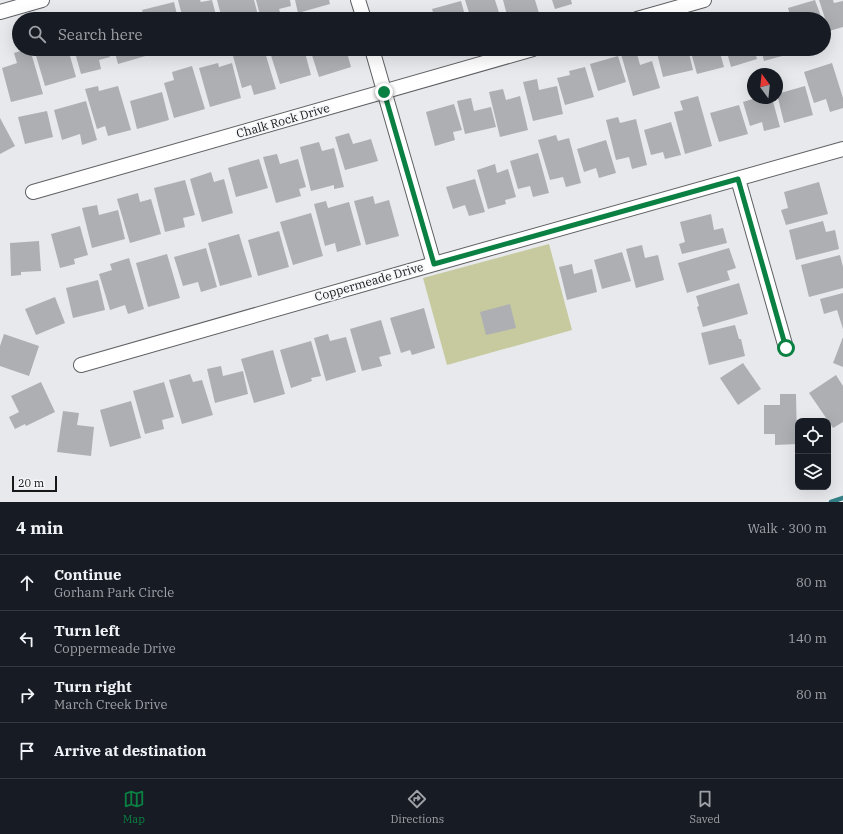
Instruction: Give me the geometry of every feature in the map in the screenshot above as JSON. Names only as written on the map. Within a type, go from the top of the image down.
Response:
[{"type":"street","points":[[0,12],[42,0]]},
{"type":"street","points":[[358,0],[362,12]]},
{"type":"street","points":[[662,12],[704,0]]},
{"type":"street","points":[[374,56],[434,264]]},
{"type":"street","name":"Chalk Rock Drive","points":[[32,192],[509,56]]},
{"type":"street","name":"Coppermeade Drive","points":[[81,365],[843,149]]},
{"type":"street","points":[[738,179],[786,348]]},
{"type":"green space","points":[[549,244],[572,330],[447,365],[423,278]]},
{"type":"building","points":[[178,0],[200,0],[201,2],[212,0],[215,12],[181,12]]},
{"type":"building","points":[[217,0],[254,0],[257,12],[220,12]]},
{"type":"building","points":[[256,0],[290,0],[291,6],[279,9],[280,12],[259,12]]},
{"type":"building","points":[[295,0],[329,0],[330,4],[298,12]]},
{"type":"building","points":[[465,0],[495,0],[499,12],[469,12]]},
{"type":"building","points":[[503,0],[535,0],[539,12],[506,12]]},
{"type":"building","points":[[552,0],[571,0],[572,4],[555,9]]},
{"type":"building","points":[[815,0],[819,12],[789,12],[788,8]]},
{"type":"building","points":[[819,0],[833,0],[834,3],[843,1],[843,27],[831,30],[831,12],[823,12]]},
{"type":"building","points":[[461,1],[464,12],[433,12],[432,9]]},
{"type":"building","points":[[174,2],[176,12],[143,12],[142,10]]},
{"type":"building","points":[[15,56],[32,56],[43,94],[11,102],[2,68],[17,63]]},
{"type":"building","points":[[36,56],[70,56],[76,77],[45,86]]},
{"type":"building","points":[[76,56],[110,56],[99,60],[101,69],[81,74]]},
{"type":"building","points":[[116,56],[146,56],[118,64]]},
{"type":"building","points":[[233,56],[266,56],[276,89],[254,95],[251,85],[242,88]]},
{"type":"building","points":[[271,56],[306,56],[311,75],[280,84]]},
{"type":"building","points":[[312,56],[348,56],[351,67],[319,77]]},
{"type":"building","points":[[618,56],[626,82],[598,91],[590,64]]},
{"type":"building","points":[[622,56],[638,56],[640,65],[652,61],[660,88],[633,96]]},
{"type":"building","points":[[658,56],[690,56],[693,70],[663,77]]},
{"type":"building","points":[[692,56],[721,56],[724,67],[697,74]]},
{"type":"building","points":[[728,56],[756,56],[757,59],[731,67]]},
{"type":"building","points":[[763,56],[782,56],[764,61]]},
{"type":"building","points":[[218,63],[219,67],[232,63],[241,98],[210,107],[199,68]]},
{"type":"building","points":[[832,63],[843,98],[843,108],[830,112],[826,99],[814,103],[804,72]]},
{"type":"building","points":[[192,66],[205,109],[174,118],[164,83],[174,80],[172,72]]},
{"type":"building","points":[[585,67],[594,97],[565,105],[557,78],[570,75],[569,71]]},
{"type":"building","points":[[537,79],[539,90],[557,86],[563,114],[533,121],[523,82]]},
{"type":"building","points":[[98,86],[99,91],[118,86],[131,130],[108,136],[105,126],[97,129],[85,89]]},
{"type":"building","points":[[805,86],[813,115],[784,123],[779,104],[783,104],[783,92]]},
{"type":"building","points":[[503,89],[506,100],[520,96],[528,130],[500,137],[489,92]]},
{"type":"building","points":[[162,92],[169,120],[137,129],[130,101]]},
{"type":"building","points":[[698,96],[712,146],[685,154],[674,112],[683,110],[680,101]]},
{"type":"building","points":[[471,98],[474,111],[491,107],[496,127],[465,134],[457,101]]},
{"type":"building","points":[[86,101],[97,140],[82,145],[80,134],[62,140],[54,110]]},
{"type":"building","points":[[747,101],[747,104],[774,104],[780,127],[764,131],[762,122],[750,126],[743,102]]},
{"type":"building","points":[[454,104],[462,130],[453,132],[455,140],[435,146],[426,112]]},
{"type":"building","points":[[739,105],[748,134],[719,142],[710,113]]},
{"type":"building","points":[[47,111],[53,137],[25,144],[18,117]]},
{"type":"building","points":[[618,117],[620,123],[636,119],[647,165],[632,169],[629,157],[616,160],[606,120]]},
{"type":"building","points":[[0,118],[15,146],[0,154]]},
{"type":"building","points":[[671,122],[681,155],[665,159],[663,152],[651,155],[644,130]]},
{"type":"building","points":[[349,133],[353,144],[371,139],[378,161],[345,170],[335,137]]},
{"type":"building","points":[[556,135],[558,141],[569,138],[581,183],[566,187],[563,177],[550,180],[538,140]]},
{"type":"building","points":[[606,140],[616,173],[599,178],[596,168],[584,172],[577,149]]},
{"type":"building","points":[[319,142],[322,151],[334,148],[344,187],[334,189],[334,185],[311,191],[300,147]]},
{"type":"building","points":[[538,153],[549,193],[533,197],[530,186],[518,189],[510,161]]},
{"type":"building","points":[[277,154],[280,164],[298,159],[306,187],[299,189],[301,196],[276,203],[263,157]]},
{"type":"building","points":[[259,159],[268,188],[236,197],[228,168]]},
{"type":"building","points":[[495,164],[497,173],[508,169],[516,197],[505,200],[506,204],[488,209],[477,170]]},
{"type":"building","points":[[211,172],[214,182],[224,179],[233,213],[202,222],[190,179]]},
{"type":"building","points":[[475,179],[485,212],[469,216],[465,205],[453,209],[446,187]]},
{"type":"building","points":[[185,180],[195,215],[183,218],[185,227],[165,232],[154,188]]},
{"type":"building","points":[[819,182],[828,214],[786,225],[781,210],[788,208],[784,192]]},
{"type":"building","points":[[138,193],[140,202],[151,199],[161,234],[130,243],[117,199]]},
{"type":"building","points":[[373,196],[375,204],[389,200],[399,236],[366,245],[354,201]]},
{"type":"building","points":[[326,201],[328,208],[349,202],[361,245],[337,252],[335,243],[325,246],[314,204]]},
{"type":"building","points":[[97,205],[99,215],[118,210],[125,239],[92,248],[82,208]]},
{"type":"building","points":[[311,213],[323,256],[293,265],[280,222]]},
{"type":"building","points":[[711,214],[714,230],[723,228],[727,243],[682,254],[679,244],[685,242],[680,222]]},
{"type":"building","points":[[823,221],[826,232],[835,230],[839,249],[796,260],[789,230]]},
{"type":"building","points":[[80,226],[88,255],[74,259],[75,264],[60,268],[51,234]]},
{"type":"building","points":[[279,231],[289,267],[258,276],[248,240]]},
{"type":"building","points":[[239,234],[252,277],[220,286],[208,243]]},
{"type":"building","points":[[39,241],[41,271],[21,272],[21,275],[11,276],[10,243]]},
{"type":"building","points":[[642,245],[645,258],[658,255],[664,280],[636,288],[626,249]]},
{"type":"building","points":[[206,248],[217,287],[201,292],[198,282],[183,286],[174,257]]},
{"type":"building","points":[[729,248],[736,268],[727,271],[730,280],[687,293],[678,263]]},
{"type":"building","points":[[622,252],[631,281],[602,289],[594,260]]},
{"type":"building","points":[[167,254],[180,298],[148,307],[136,263]]},
{"type":"building","points":[[840,255],[843,267],[843,288],[809,297],[801,265]]},
{"type":"building","points":[[129,258],[144,309],[128,314],[125,305],[110,310],[99,274],[112,270],[110,264]]},
{"type":"building","points":[[572,264],[574,274],[592,269],[597,292],[567,300],[559,267]]},
{"type":"building","points":[[98,280],[105,310],[73,318],[66,288]]},
{"type":"building","points":[[739,283],[748,314],[703,327],[697,307],[699,306],[696,296]]},
{"type":"building","points":[[843,293],[843,329],[837,310],[824,314],[820,299]]},
{"type":"building","points":[[55,297],[65,323],[36,335],[25,309]]},
{"type":"building","points":[[510,304],[516,328],[486,335],[480,312]]},
{"type":"building","points":[[424,308],[435,348],[412,355],[410,350],[401,353],[390,318]]},
{"type":"building","points":[[381,320],[391,354],[379,357],[382,366],[362,371],[350,329]]},
{"type":"building","points":[[735,325],[739,339],[741,339],[745,356],[709,365],[701,333]]},
{"type":"building","points":[[4,334],[39,346],[29,376],[0,366],[0,346]]},
{"type":"building","points":[[328,334],[330,341],[346,337],[356,372],[326,381],[314,338]]},
{"type":"building","points":[[843,337],[843,367],[833,363]]},
{"type":"building","points":[[311,341],[321,376],[311,378],[312,381],[291,388],[280,350]]},
{"type":"building","points":[[273,350],[285,394],[254,403],[241,359]]},
{"type":"building","points":[[743,363],[761,389],[738,405],[720,378]]},
{"type":"building","points":[[221,366],[223,376],[243,371],[248,394],[215,403],[207,369]]},
{"type":"building","points":[[190,374],[193,382],[202,380],[213,415],[182,424],[169,380]]},
{"type":"building","points":[[836,375],[843,386],[843,422],[833,428],[831,425],[831,418],[826,418],[809,393]]},
{"type":"building","points":[[41,382],[55,412],[26,426],[25,424],[15,429],[9,417],[19,412],[11,396]]},
{"type":"building","points":[[164,382],[174,417],[162,420],[164,429],[145,434],[133,391]]},
{"type":"building","points":[[780,394],[796,394],[795,444],[775,445],[775,434],[764,434],[764,405],[780,405]]},
{"type":"building","points":[[131,401],[141,438],[110,447],[100,410]]},
{"type":"building","points":[[63,411],[79,413],[77,425],[94,427],[91,456],[57,452]]},
{"type":"waterway","points":[[831,502],[843,498]]},
{"type":"route","points":[[384,92],[434,264],[738,179],[786,348]]}]
